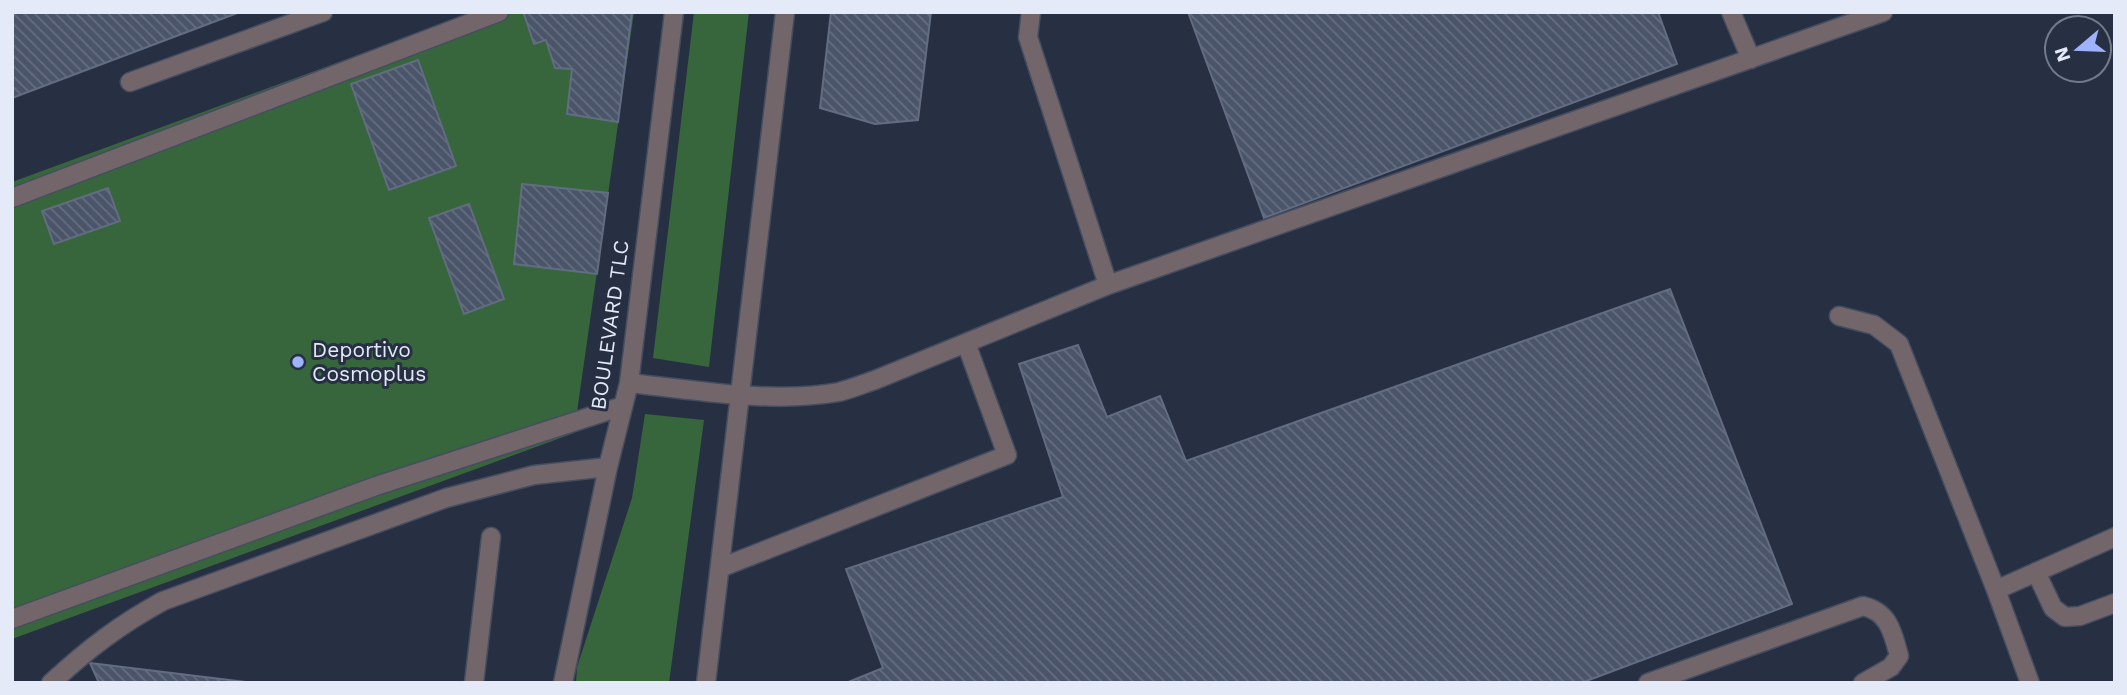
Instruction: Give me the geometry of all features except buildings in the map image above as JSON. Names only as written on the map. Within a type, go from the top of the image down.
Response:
[{"type":"street","points":[[130,82],[323,12]]},
{"type":"street","points":[[12,198],[499,12]]},
{"type":"street","name":"BOULEVARD TLC","points":[[563,683],[608,467],[629,383],[674,12]]},
{"type":"street","points":[[706,683],[785,12]]},
{"type":"street","points":[[1031,12],[1028,37],[1108,285]]},
{"type":"street","points":[[1731,12],[1751,59]]},
{"type":"street","points":[[629,383],[741,395],[807,396],[841,391],[875,380],[1108,285],[1883,12]]},
{"type":"street","points":[[1839,316],[1874,325],[1899,344],[2030,683]]},
{"type":"street","points":[[720,568],[1007,455],[966,343]]},
{"type":"street","points":[[12,619],[376,486],[623,406]]},
{"type":"street","points":[[51,683],[85,652],[125,622],[163,601],[446,498],[534,475],[608,467]]},
{"type":"street","points":[[474,683],[491,537]]},
{"type":"street","points":[[1996,590],[2115,537]]},
{"type":"street","points":[[2036,572],[2053,608],[2064,617],[2080,616],[2115,603]]},
{"type":"street","points":[[1648,683],[1863,606],[1875,609],[1889,624],[1899,656],[1891,667],[1863,683]]},
{"type":"green space","name":"Deportivo Cosmoplus","points":[[476,12],[634,12],[574,433],[12,639],[12,182]]},
{"type":"green space","points":[[694,12],[749,12],[709,367],[653,358]]},
{"type":"green space","points":[[645,414],[704,420],[669,683],[576,683],[577,667],[632,498]]},
{"type":"place","name":"Deportivo Cosmoplus","points":[[298,362]]}]
